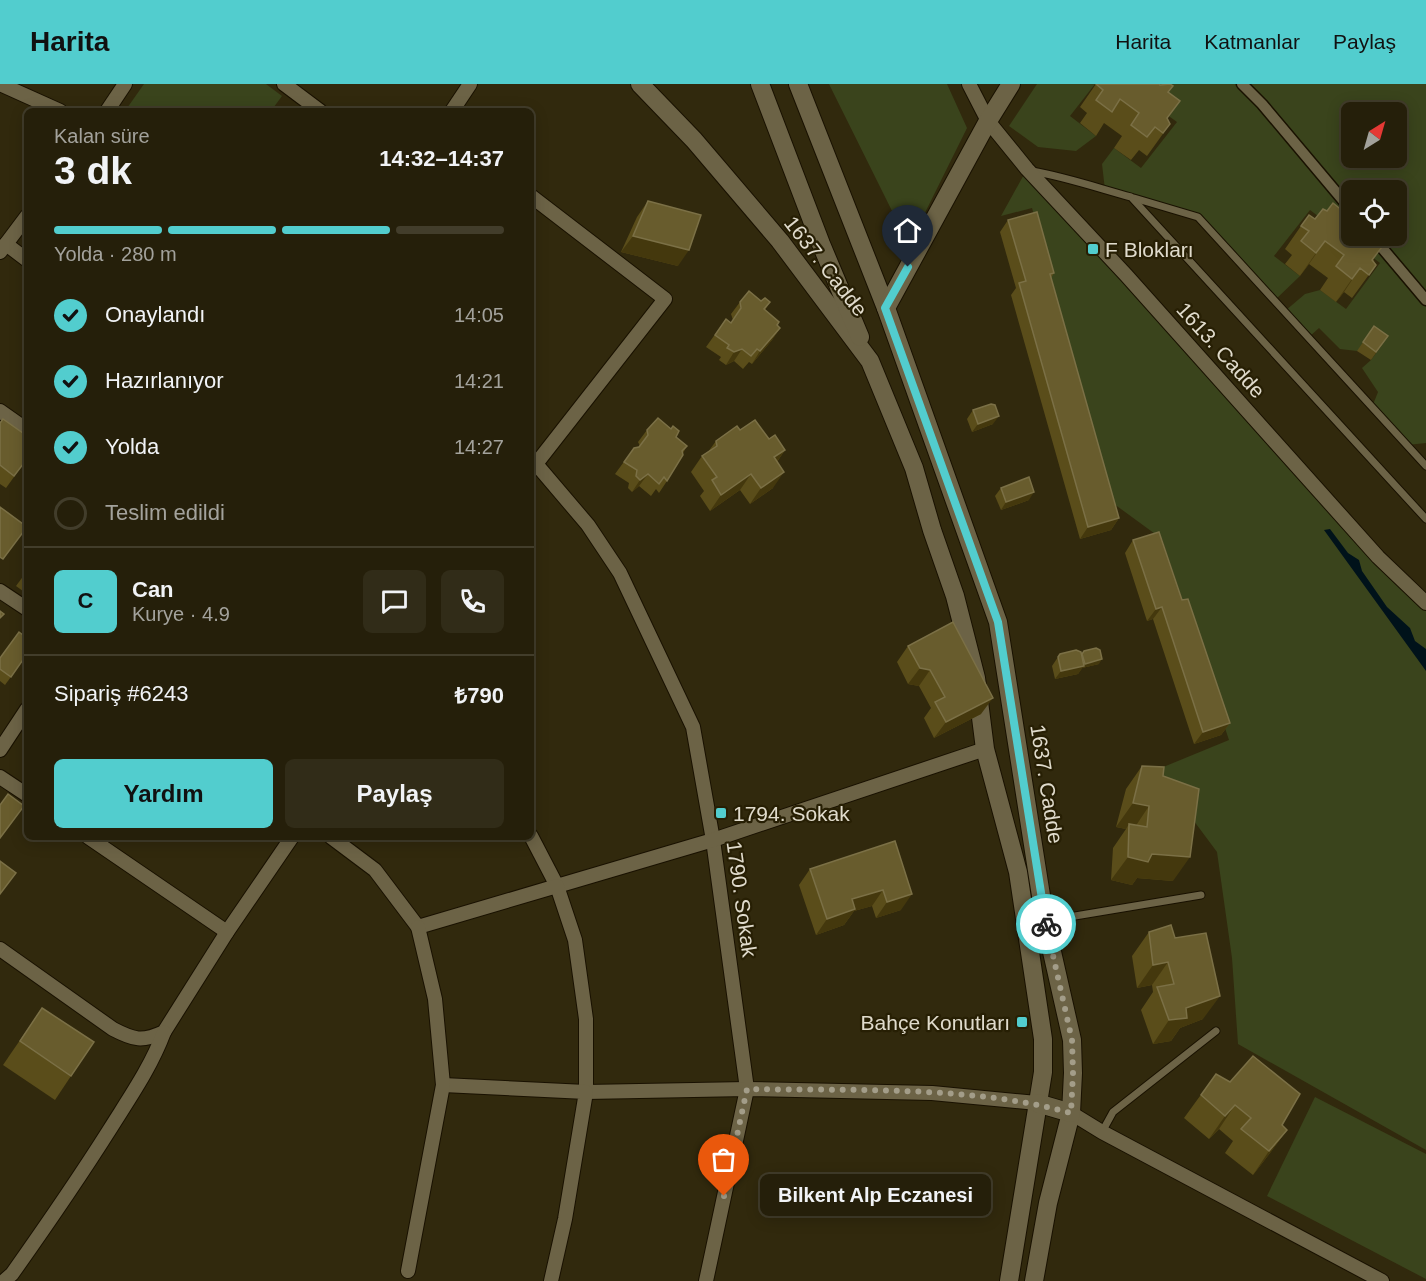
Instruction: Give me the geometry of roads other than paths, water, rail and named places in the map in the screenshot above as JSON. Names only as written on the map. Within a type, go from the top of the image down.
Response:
[{"type":"street","points":[[0,84],[24,89],[55,108]]},
{"type":"street","points":[[109,108],[125,84]]},
{"type":"street","points":[[284,84],[316,108]]},
{"type":"street","points":[[454,108],[470,84]]},
{"type":"street","name":"1637. Cadde","points":[[640,84],[694,140],[780,241],[870,361],[914,468],[955,596],[976,678],[985,749],[1018,872],[1042,1028],[1043,1072],[1009,1281]]},
{"type":"street","points":[[760,84],[821,244],[870,361]]},
{"type":"street","name":"1637. Cadde","points":[[798,84],[885,308],[998,622],[1045,921],[1072,1040],[1071,1113],[1048,1203],[1034,1281]]},
{"type":"street","name":"1613. Cadde","points":[[969,84],[988,122],[1027,170],[1126,275],[1377,556],[1426,603]]},
{"type":"street","points":[[885,308],[1011,84]]},
{"type":"street","points":[[1242,84],[1262,104],[1341,199]]},
{"type":"street","points":[[534,198],[665,299],[534,463]]},
{"type":"street","points":[[24,220],[3,248],[24,258]]},
{"type":"street","points":[[1380,246],[1426,300]]},
{"type":"street","points":[[0,411],[24,428]]},
{"type":"street","name":"1790. Sokak","points":[[534,465],[588,525],[620,573],[693,727],[713,840],[747,1089],[706,1281]]},
{"type":"street","points":[[0,591],[24,607]]},
{"type":"street","points":[[0,750],[24,714]]},
{"type":"street","points":[[418,927],[713,840],[985,749]]},
{"type":"street","points":[[0,777],[24,793]]},
{"type":"street","points":[[92,840],[227,932]]},
{"type":"street","points":[[4,1281],[12,1274],[66,1198],[143,1077],[164,1032],[227,932],[290,840]]},
{"type":"street","points":[[335,840],[375,870],[418,927],[435,999],[443,1085],[408,1271]]},
{"type":"street","points":[[533,840],[557,886],[575,940],[586,1019],[586,1092],[565,1219],[551,1281]]},
{"type":"street","points":[[0,949],[113,1029],[132,1038],[149,1039],[164,1032]]},
{"type":"street","points":[[443,1085],[586,1092],[747,1089],[932,1093],[1037,1103],[1071,1113],[1102,1132],[1382,1281]]},
{"type":"lane","points":[[1027,170],[1066,177],[1078,183],[1198,217],[1426,466]]},
{"type":"lane","points":[[1131,197],[1426,519]]},
{"type":"lane","points":[[1045,921],[1201,895]]},
{"type":"lane","points":[[1102,1132],[1113,1112],[1216,1031]]},
{"type":"place","name":"F Blokları","points":[[1093,249]]},
{"type":"place","name":"1794. Sokak","points":[[721,813]]},
{"type":"place","name":"Bahçe Konutları","points":[[1022,1022]]},
{"type":"place","name":"Bilkent Alp Eczanesi","points":[[724,1196]]}]
